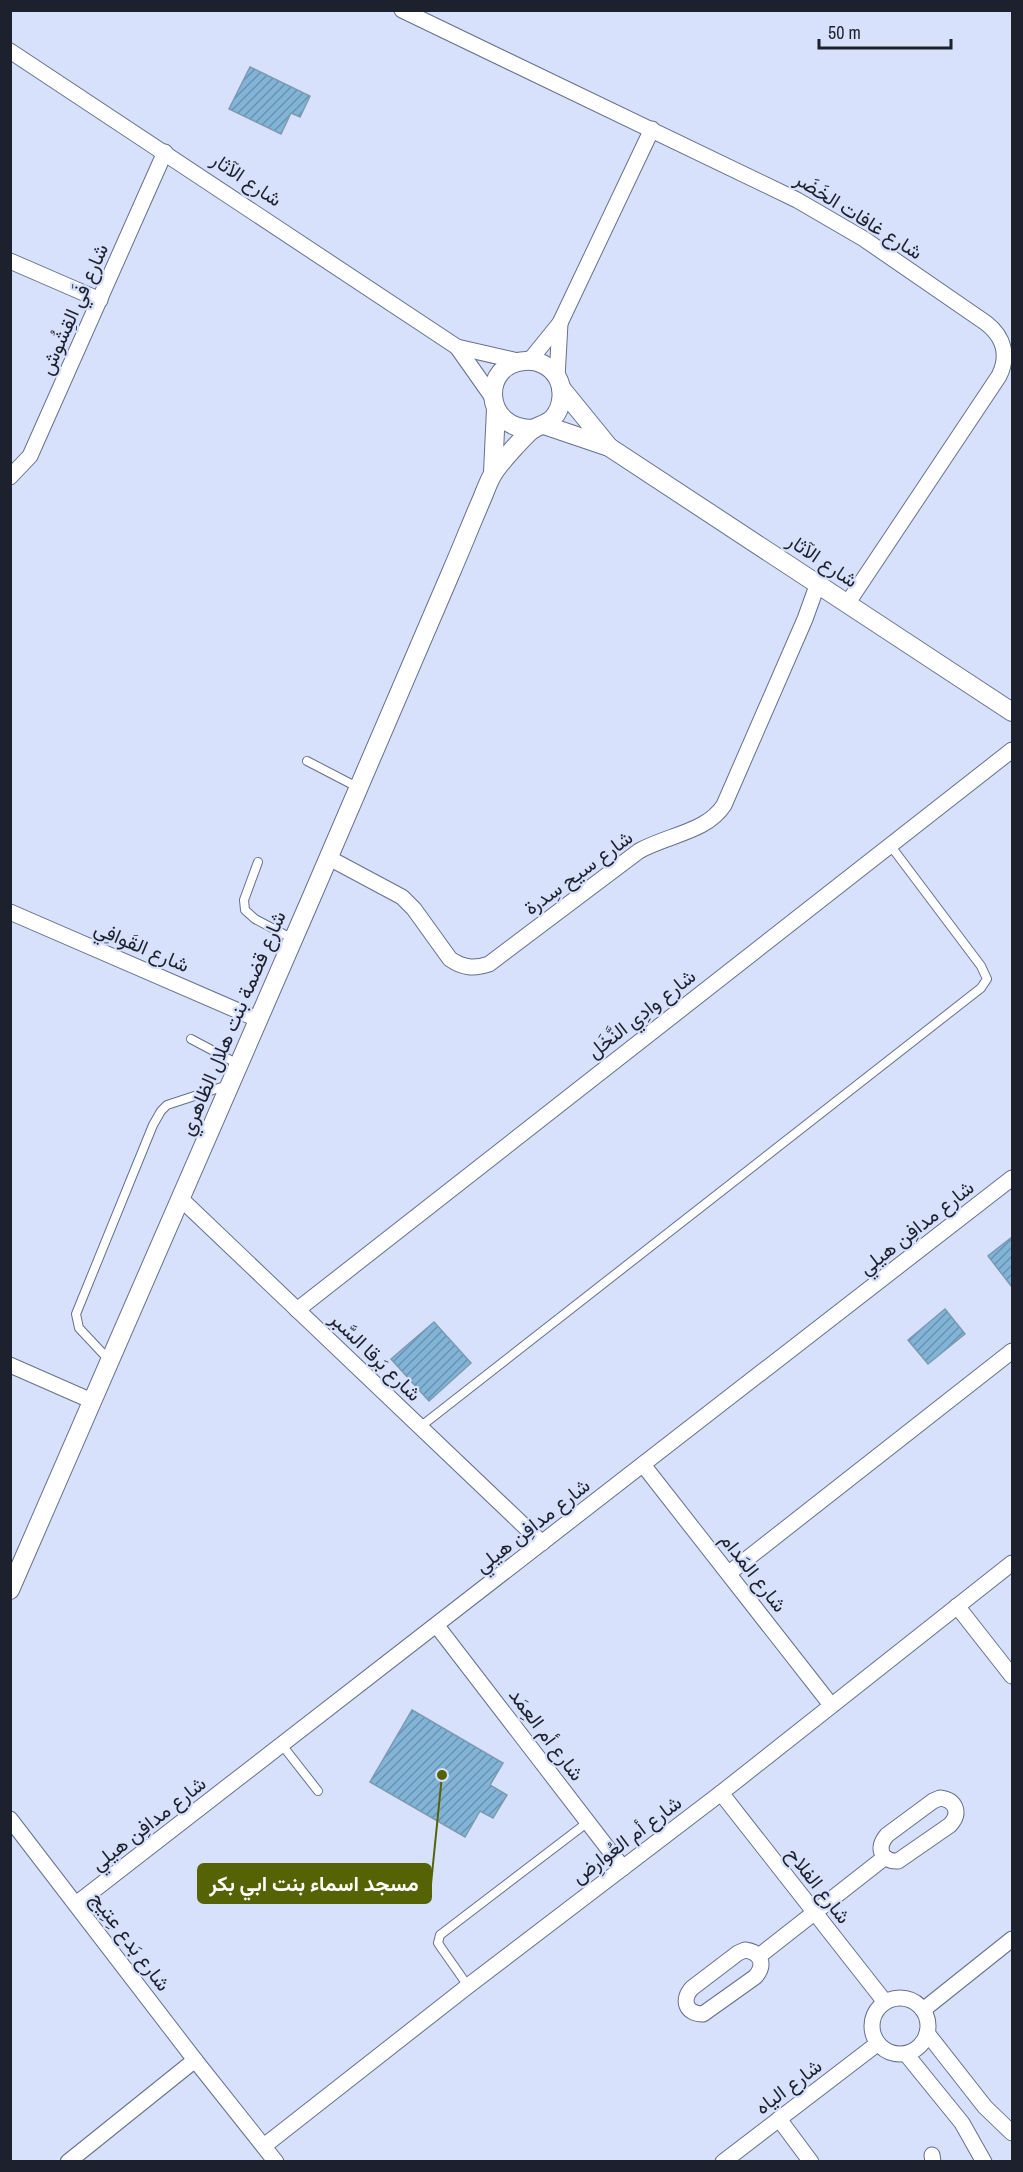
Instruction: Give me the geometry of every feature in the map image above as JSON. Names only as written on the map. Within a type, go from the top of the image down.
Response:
[{"type":"street","name":"شارع غافات الخَضَر","points":[[402,10],[797,200],[837,222],[986,324],[998,335],[1005,360],[999,376],[847,604]]},
{"type":"street","name":"شارع الآثار","points":[[10,51],[457,347],[524,361]]},
{"type":"street","points":[[524,361],[560,323],[652,129]]},
{"type":"street","name":"شارع فَي القِشُوش","points":[[10,477],[30,456],[165,152]]},
{"type":"street","points":[[10,261],[100,300]]},
{"type":"street","points":[[559,383],[550,369],[542,363],[524,361],[507,366],[499,375],[494,386],[494,403],[502,419],[512,426],[523,429],[539,427],[553,418],[562,399],[559,383],[560,323]]},
{"type":"street","name":"شارع الآثار","points":[[457,347],[494,403]]},
{"type":"street","name":"شارع الآثار","points":[[559,383],[609,447]]},
{"type":"street","name":"شارع قضمة بنت هلال الظاهري","points":[[493,473],[494,403]]},
{"type":"street","name":"شارع الآثار","points":[[539,427],[609,447],[1012,712]]},
{"type":"street","name":"شارع قضمة بنت هلال الظاهري","points":[[10,1590],[359,788],[493,473],[539,427]]},
{"type":"street","name":"شارع سيح سِدرة","points":[[328,858],[402,897],[414,909],[450,959],[459,965],[469,968],[489,964],[639,851],[662,839],[701,826],[718,814],[805,620],[818,583]]},
{"type":"street","name":"شارع وادِي النَّخَل","points":[[297,1310],[1012,750]]},
{"type":"street","name":"شارع القَوافِي","points":[[10,912],[257,1019]]},
{"type":"street","name":"شارع مدافِن هيلي","points":[[76,1904],[644,1466],[1012,1178]]},
{"type":"street","name":"شارع بَرقا السَّبر","points":[[181,1199],[542,1543]]},
{"type":"street","points":[[729,1573],[1012,1351]]},
{"type":"street","points":[[10,1365],[92,1401]]},
{"type":"street","name":"شارع المَدام","points":[[644,1466],[831,1705]]},
{"type":"street","name":"شارع أم العُوارِض","points":[[264,2146],[468,1986],[721,1793],[1012,1563]]},
{"type":"street","points":[[957,1606],[1012,1676]]},
{"type":"street","name":"شارع أم العِمَد","points":[[437,1626],[623,1868]]},
{"type":"street","name":"شارع الفلاح","points":[[721,1793],[885,2002]]},
{"type":"street","points":[[940,1798],[954,1803],[957,1811],[956,1819],[950,1825],[898,1861],[884,1858],[880,1850],[881,1842],[887,1835],[933,1801],[940,1798]]},
{"type":"street","name":"شارع بَدع عِتِيج","points":[[10,1819],[276,2162]]},
{"type":"street","points":[[759,1956],[884,1858]]},
{"type":"street","points":[[923,2010],[1012,1939]]},
{"type":"street","points":[[745,1950],[753,1951],[759,1956],[762,1964],[755,1977],[704,2014],[696,2014],[689,2010],[685,2003],[686,1994],[692,1988],[738,1953],[745,1950]]},
{"type":"street","points":[[895,1998],[905,1999],[915,2002],[923,2010],[927,2021],[927,2033],[920,2046],[906,2054],[890,2053],[873,2037],[872,2021],[879,2007],[885,2002],[895,1998]]},
{"type":"street","points":[[927,2033],[985,2107],[1012,2133]]},
{"type":"street","name":"شارع الياه","points":[[723,2162],[878,2044]]},
{"type":"street","points":[[906,2054],[962,2123],[984,2162]]},
{"type":"street","points":[[68,2162],[195,2060]]},
{"type":"street","points":[[779,2119],[811,2162]]},
{"type":"lane","points":[[307,761],[359,788]]},
{"type":"lane","points":[[420,1426],[981,988],[987,980],[981,966],[890,845]]},
{"type":"lane","points":[[258,862],[244,900],[245,910],[255,919],[293,939]]},
{"type":"lane","points":[[191,1039],[238,1064]]},
{"type":"lane","points":[[110,1361],[79,1328],[76,1314],[153,1125],[161,1111],[168,1105],[230,1084]]},
{"type":"lane","points":[[282,1745],[318,1791]]},
{"type":"lane","points":[[468,1986],[438,1943],[440,1935],[588,1822]]},
{"type":"building","points":[[250,67],[310,96],[300,117],[291,113],[281,134],[229,109]]},
{"type":"building","points":[[1012,1237],[1012,1287],[988,1256]]},
{"type":"building","points":[[945,1309],[965,1334],[928,1364],[908,1340]]},
{"type":"building","points":[[434,1322],[471,1363],[429,1401],[391,1359]]},
{"type":"building","points":[[412,1710],[503,1763],[490,1785],[507,1795],[493,1818],[480,1811],[465,1837],[370,1782]]},
{"type":"place","name":"مسجد اسماء بنت ابي بكر","points":[[442,1775]]}]
